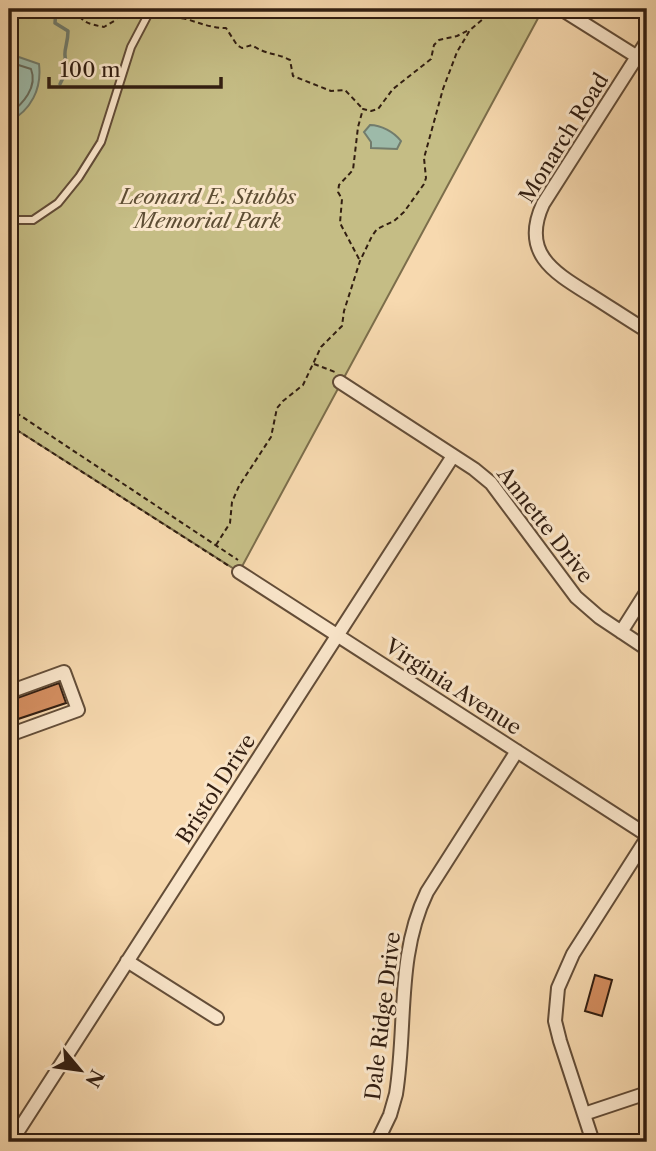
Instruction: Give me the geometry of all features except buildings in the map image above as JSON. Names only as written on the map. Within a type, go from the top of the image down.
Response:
[{"type":"street","points":[[561,9],[642,60]]},
{"type":"street","name":"Monarch Road","points":[[647,41],[642,60],[543,204],[535,233],[538,249],[548,266],[647,331]]},
{"type":"street","name":"Annette Drive","points":[[340,382],[491,483],[576,597],[588,609],[647,649]]},
{"type":"street","name":"Bristol Drive","points":[[11,1142],[453,456]]},
{"type":"street","name":"Virginia Avenue","points":[[240,567],[337,636],[647,836]]},
{"type":"street","points":[[621,632],[647,591]]},
{"type":"street","points":[[9,692],[64,672],[78,710],[9,735]]},
{"type":"street","name":"Dale Ridge Drive","points":[[377,1142],[390,1115],[396,1094],[407,951],[418,911],[427,892],[517,751]]},
{"type":"street","points":[[593,1142],[555,1021],[558,988],[573,954],[647,836]]},
{"type":"street","points":[[127,961],[217,1018]]},
{"type":"street","points":[[584,1114],[647,1093]]},
{"type":"lane","points":[[9,216],[33,220],[58,203],[79,177],[101,142],[131,47],[149,11]]},
{"type":"path","points":[[9,37],[14,9]]},
{"type":"path","points":[[75,9],[79,18],[86,23],[104,27],[127,9]]},
{"type":"path","points":[[149,11],[160,18],[173,17],[213,28],[226,28],[242,48],[252,45],[263,52],[284,57],[290,60],[293,76],[331,91],[345,90],[363,108],[372,111],[378,108],[393,89],[431,58],[434,45],[439,40],[470,30],[495,9]]},
{"type":"path","points":[[216,545],[230,523],[232,502],[239,486],[271,437],[277,408],[303,385],[321,348],[342,326],[360,261],[372,236],[377,229],[394,221],[404,212],[424,184],[424,158],[443,89],[457,52],[470,30]]},
{"type":"path","points":[[360,261],[340,223],[342,199],[338,191],[339,185],[353,170],[363,108]]},
{"type":"path","points":[[313,364],[342,376],[340,382]]},
{"type":"path","points":[[9,408],[216,545],[240,567]]},
{"type":"path","points":[[9,425],[240,567]]},
{"type":"green space","name":"Leonard E. Stubbs Memorial Park","points":[[9,9],[543,9],[239,572],[9,425]]},
{"type":"water","points":[[13,55],[39,64],[39,82],[29,105],[9,122],[9,57]]},
{"type":"water","points":[[370,125],[395,135],[401,141],[397,149],[371,148],[371,142],[364,132]]},
{"type":"waterway","points":[[56,9],[55,23],[68,31],[65,52],[68,68],[60,84]]}]
